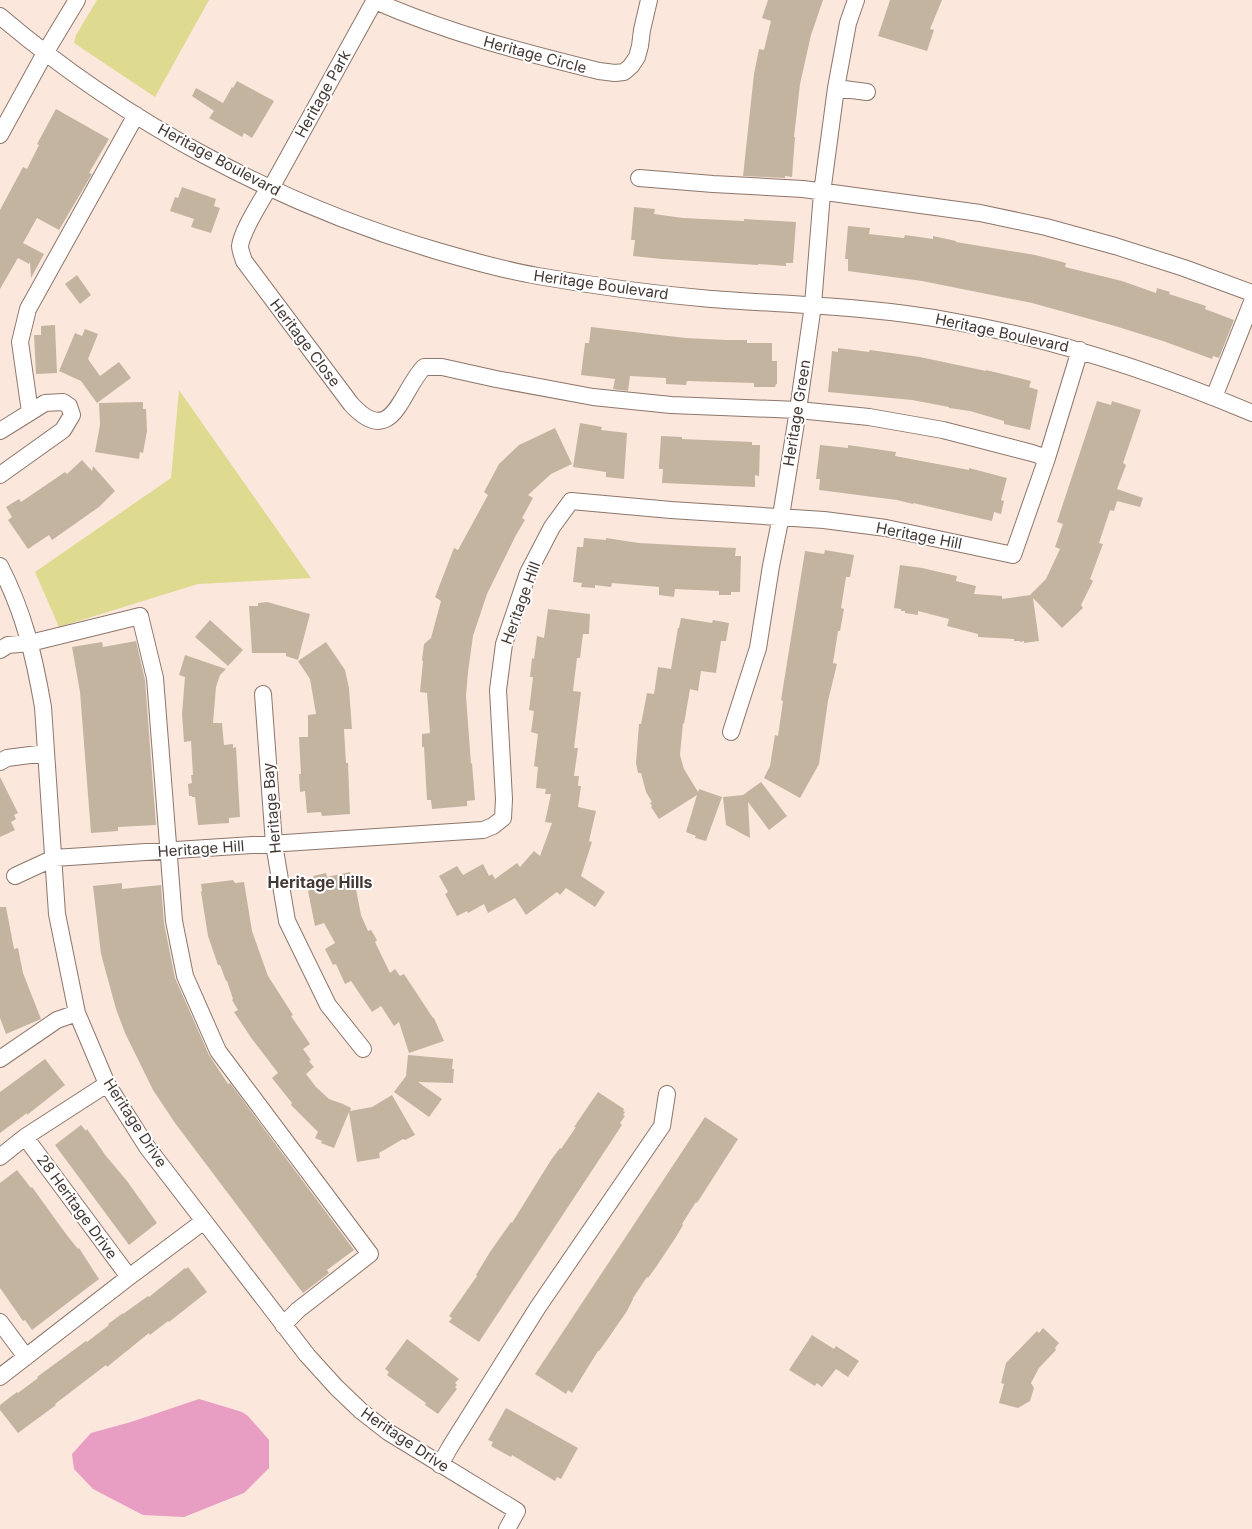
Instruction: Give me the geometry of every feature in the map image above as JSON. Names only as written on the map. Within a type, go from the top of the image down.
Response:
[{"type":"street","points":[[0,135],[77,0]]},
{"type":"street","name":"Heritage Circle","points":[[375,0],[409,16],[478,40],[599,71],[615,73],[624,72],[637,57],[649,0]]},
{"type":"street","name":"Heritage Park","points":[[270,188],[375,0]]},
{"type":"street","name":"Heritage Green","points":[[731,732],[758,648],[781,516],[813,305],[822,192],[836,88],[848,23],[856,0]]},
{"type":"street","name":"Heritage Boulevard","points":[[0,16],[84,81],[192,149],[270,188],[406,242],[534,276],[638,292],[880,311],[949,320],[1014,333],[1080,350],[1252,412]]},
{"type":"street","points":[[836,88],[867,92]]},
{"type":"street","points":[[30,412],[20,342],[28,309],[136,115]]},
{"type":"street","points":[[639,178],[802,189],[980,213],[1046,227],[1115,246],[1252,293]]},
{"type":"street","name":"Heritage Close","points":[[270,188],[247,227],[240,246],[244,261],[350,404],[366,417],[384,420],[390,416],[399,406],[418,373],[424,367],[442,367],[496,380],[593,397],[671,405],[798,410]]},
{"type":"street","points":[[1214,397],[1252,302]]},
{"type":"street","name":"Heritage Hill","points":[[15,876],[54,858],[483,830],[493,826],[503,818],[504,799],[498,690],[504,644],[528,574],[552,527],[571,501],[824,520],[886,528],[1013,554],[1080,350]]},
{"type":"street","points":[[0,431],[45,403],[63,402],[69,406],[72,415],[63,430],[0,475]]},
{"type":"street","points":[[798,410],[870,417],[943,430],[1046,458]]},
{"type":"street","name":"Heritage Drive","points":[[0,566],[23,619],[38,676],[43,707],[57,914],[77,1013],[107,1084],[147,1147],[307,1356],[361,1411],[388,1432],[517,1511],[507,1529]]},
{"type":"street","points":[[0,650],[8,645],[30,642],[140,616],[154,678],[174,921],[185,976],[218,1051],[370,1254],[298,1310],[283,1324]]},
{"type":"street","name":"Heritage Bay","points":[[263,694],[274,844],[287,921],[328,1006],[363,1049]]},
{"type":"street","points":[[0,762],[7,758],[46,753]]},
{"type":"street","points":[[0,1059],[56,1020],[77,1013]]},
{"type":"street","points":[[0,1157],[25,1137],[107,1084]]},
{"type":"street","points":[[440,1465],[538,1307],[662,1126],[667,1094]]},
{"type":"street","name":"28 Heritage Drive","points":[[25,1137],[129,1277]]},
{"type":"street","points":[[0,1377],[204,1221]]},
{"type":"street","points":[[0,1322],[26,1357]]},
{"type":"shaded area","points":[[97,0],[209,0],[155,97],[74,43],[76,35]]},
{"type":"shaded area","points":[[179,390],[311,578],[198,584],[59,627],[35,572],[171,478]]},
{"type":"shaded area","points":[[199,1399],[242,1412],[248,1416],[269,1440],[269,1468],[244,1493],[184,1517],[143,1515],[93,1489],[74,1469],[72,1454],[91,1433],[131,1422]]},
{"type":"building","points":[[768,0],[823,0],[811,35],[800,84],[792,177],[785,176],[785,178],[743,176],[754,74],[759,49],[764,50],[771,21],[762,18]]},
{"type":"building","points":[[890,0],[942,0],[930,29],[934,30],[927,51],[878,36]]},
{"type":"building","points":[[237,81],[274,101],[252,138],[244,133],[242,137],[209,118],[214,111],[192,96],[196,88],[223,103]]},
{"type":"building","points":[[56,109],[109,139],[89,173],[92,174],[59,230],[37,218],[23,243],[44,254],[31,278],[30,262],[29,264],[18,258],[0,289],[0,210],[23,167],[27,169],[39,145],[37,144]]},
{"type":"building","points":[[182,187],[216,199],[214,206],[220,208],[211,233],[191,227],[194,219],[170,211],[175,197],[178,198]]},
{"type":"building","points":[[634,207],[655,209],[654,214],[683,218],[796,222],[793,263],[786,263],[786,266],[758,265],[633,256],[635,240],[631,240]]},
{"type":"building","points":[[848,226],[870,228],[869,234],[904,238],[905,235],[933,239],[933,236],[956,242],[1035,255],[1066,263],[1065,267],[1122,281],[1156,293],[1157,288],[1170,292],[1169,294],[1206,306],[1205,309],[1234,320],[1219,358],[1213,356],[1212,359],[1115,326],[1032,303],[922,281],[848,271],[848,259],[845,259]]},
{"type":"building","points":[[77,275],[91,295],[80,304],[65,284]]},
{"type":"building","points":[[55,325],[57,373],[36,374],[34,335],[41,335],[41,326]]},
{"type":"building","points":[[591,327],[686,338],[747,340],[747,343],[772,343],[772,361],[777,361],[777,384],[775,387],[754,387],[754,383],[687,381],[686,385],[666,384],[666,378],[630,376],[628,391],[613,389],[615,379],[581,375],[585,343],[589,343]]},
{"type":"building","points":[[85,329],[98,334],[88,359],[100,376],[119,362],[131,378],[97,403],[81,381],[59,371],[75,333],[82,336]]},
{"type":"building","points":[[838,348],[869,352],[870,350],[920,357],[1031,381],[1029,387],[1038,390],[1030,430],[1004,424],[1004,421],[970,411],[912,400],[828,392],[832,351],[838,352]]},
{"type":"building","points":[[1097,401],[1111,405],[1112,401],[1141,410],[1123,463],[1126,465],[1117,489],[1143,498],[1140,507],[1117,501],[1114,511],[1110,510],[1099,543],[1103,544],[1090,579],[1093,581],[1081,605],[1083,608],[1062,628],[1033,598],[1039,641],[1024,643],[1024,641],[1014,641],[1014,639],[978,637],[978,634],[947,626],[949,619],[918,611],[918,615],[905,613],[901,609],[894,608],[900,565],[957,576],[956,581],[976,586],[974,594],[1002,596],[1002,599],[1030,595],[1046,579],[1060,549],[1055,547],[1063,524],[1057,522]]},
{"type":"building","points":[[143,402],[143,409],[146,409],[147,431],[143,453],[140,452],[139,459],[95,452],[100,425],[99,403]]},
{"type":"building","points":[[580,423],[602,427],[601,430],[627,433],[624,479],[606,477],[606,472],[573,467]]},
{"type":"building","points":[[555,428],[572,464],[551,474],[528,495],[533,498],[522,518],[525,520],[487,594],[473,636],[466,696],[475,800],[467,801],[467,806],[432,809],[431,800],[427,800],[424,747],[422,747],[422,734],[430,733],[427,693],[420,692],[424,644],[431,638],[441,601],[435,597],[454,548],[458,550],[488,495],[484,492],[499,464],[519,445]]},
{"type":"building","points":[[661,436],[682,437],[682,439],[752,442],[752,445],[760,445],[759,476],[755,475],[755,487],[662,483],[663,469],[659,469]]},
{"type":"building","points":[[820,445],[848,448],[848,445],[896,452],[895,456],[969,470],[969,468],[1007,478],[1001,500],[1004,501],[1001,514],[994,512],[992,521],[897,500],[819,490],[820,479],[816,479]]},
{"type":"building","points":[[82,460],[92,471],[93,466],[115,491],[99,507],[52,540],[49,535],[28,549],[8,520],[12,517],[6,507],[19,499],[21,502],[65,472],[67,474]]},
{"type":"building","points":[[584,538],[736,548],[735,556],[741,556],[740,592],[731,592],[731,595],[719,595],[719,591],[675,589],[674,597],[659,595],[659,587],[612,583],[611,587],[595,585],[595,588],[581,587],[582,583],[573,582],[577,547],[583,547]]},
{"type":"building","points":[[825,550],[854,555],[850,577],[846,577],[841,608],[844,609],[833,663],[837,664],[828,701],[819,764],[800,798],[764,778],[770,766],[775,735],[778,736],[783,701],[781,700],[805,551],[824,554]]},
{"type":"building","points":[[267,602],[310,614],[298,660],[286,656],[286,653],[252,653],[249,606],[258,606],[258,603]]},
{"type":"building","points":[[548,609],[590,614],[589,634],[583,634],[580,658],[577,658],[573,691],[581,692],[574,748],[578,748],[574,776],[579,776],[578,786],[581,786],[578,807],[596,811],[589,841],[592,842],[581,876],[605,892],[595,907],[566,888],[560,895],[557,892],[526,915],[515,898],[488,913],[484,904],[468,913],[467,911],[457,916],[445,894],[448,892],[439,876],[457,866],[463,875],[483,864],[489,876],[492,874],[495,879],[517,863],[520,867],[534,851],[540,856],[552,823],[545,822],[551,794],[545,794],[546,789],[536,788],[538,767],[534,766],[538,734],[531,732],[534,711],[529,710],[533,677],[530,677],[532,658],[534,659],[537,636],[544,638]]},
{"type":"building","points":[[681,618],[712,623],[713,620],[729,623],[726,641],[721,641],[716,673],[701,671],[698,691],[690,689],[683,723],[680,755],[684,769],[698,792],[699,789],[722,797],[706,841],[695,838],[696,836],[686,832],[697,795],[659,819],[651,807],[650,803],[652,802],[646,792],[641,773],[638,773],[636,763],[639,724],[641,724],[647,693],[654,694],[658,667],[671,669]]},
{"type":"building","points":[[210,620],[243,650],[228,666],[195,637]]},
{"type":"building","points":[[136,641],[145,680],[156,825],[118,827],[118,831],[91,833],[80,692],[72,647],[102,642],[103,647]]},
{"type":"building","points":[[326,642],[345,670],[349,688],[352,729],[344,729],[346,763],[348,763],[350,814],[322,816],[321,812],[307,813],[305,791],[300,792],[299,737],[308,737],[308,715],[316,714],[310,679],[298,661]]},
{"type":"building","points":[[185,655],[226,669],[220,675],[216,687],[213,723],[222,723],[224,745],[233,744],[233,748],[236,747],[240,817],[229,818],[229,823],[198,825],[195,797],[189,796],[188,784],[192,783],[191,775],[193,775],[191,741],[184,742],[182,714],[185,677],[179,675]]},
{"type":"building","points":[[0,777],[18,813],[14,815],[16,819],[11,822],[15,830],[0,837]]},
{"type":"building","points":[[761,782],[787,816],[769,830],[748,802],[750,838],[726,825],[723,797],[743,795]]},
{"type":"building","points":[[350,872],[352,879],[354,879],[361,915],[368,931],[371,930],[377,940],[375,942],[390,973],[395,969],[400,976],[404,974],[434,1018],[444,1041],[409,1053],[399,1022],[394,1026],[381,1006],[372,1012],[351,981],[345,984],[336,964],[333,965],[325,949],[335,943],[324,923],[315,926],[308,891],[310,890],[309,886],[315,884],[313,876],[326,873],[327,877]]},
{"type":"building","points":[[233,880],[235,883],[244,882],[252,931],[268,976],[310,1044],[303,1049],[314,1067],[306,1074],[329,1099],[351,1108],[350,1111],[372,1107],[392,1095],[415,1135],[405,1140],[403,1139],[379,1153],[380,1158],[357,1162],[349,1112],[334,1148],[321,1143],[322,1141],[315,1138],[318,1132],[291,1105],[292,1103],[272,1078],[278,1073],[234,1012],[238,1010],[232,1000],[227,981],[220,965],[218,965],[208,936],[201,892],[201,884]]},
{"type":"building","points":[[122,883],[122,889],[161,885],[164,923],[175,978],[209,1055],[228,1084],[230,1083],[354,1250],[327,1270],[329,1273],[303,1293],[175,1123],[153,1090],[125,1033],[116,1009],[101,954],[93,886]]},
{"type":"building","points":[[0,907],[6,907],[14,949],[18,948],[23,973],[41,1019],[6,1034],[0,1018]]},
{"type":"building","points":[[408,1055],[453,1059],[453,1083],[418,1082],[442,1099],[429,1117],[394,1092],[406,1076]]},
{"type":"building","points":[[45,1059],[65,1085],[27,1115],[27,1113],[0,1133],[0,1092]]},
{"type":"building","points":[[598,1092],[624,1109],[623,1115],[625,1116],[620,1123],[622,1125],[479,1342],[449,1322],[452,1318],[449,1316]]},
{"type":"building","points":[[705,1117],[738,1139],[682,1224],[676,1237],[633,1298],[627,1311],[598,1351],[572,1393],[568,1390],[566,1394],[535,1374]]},
{"type":"building","points":[[81,1125],[86,1131],[87,1129],[157,1223],[129,1245],[55,1145]]},
{"type":"building","points":[[17,1170],[79,1248],[99,1279],[32,1330],[25,1320],[23,1321],[0,1288],[0,1183]]},
{"type":"building","points":[[188,1267],[207,1292],[169,1322],[150,1335],[149,1333],[107,1367],[106,1365],[18,1433],[0,1410],[0,1405]]},
{"type":"building","points":[[1043,1328],[1059,1343],[1055,1348],[1056,1350],[1039,1368],[1031,1383],[1034,1388],[1030,1401],[1018,1408],[999,1403],[1004,1384],[1001,1383],[1006,1363],[1037,1331],[1039,1333]]},
{"type":"building","points":[[812,1335],[834,1349],[836,1346],[859,1361],[848,1377],[836,1369],[822,1387],[817,1383],[815,1386],[789,1370]]},
{"type":"building","points":[[407,1339],[459,1379],[455,1383],[457,1389],[438,1414],[387,1375],[389,1372],[385,1369]]},
{"type":"building","points":[[506,1408],[578,1448],[561,1479],[557,1477],[555,1481],[512,1455],[511,1457],[491,1446],[493,1442],[488,1440]]},
{"type":"district","name":"Heritage Hills","points":[[320,882]]}]
